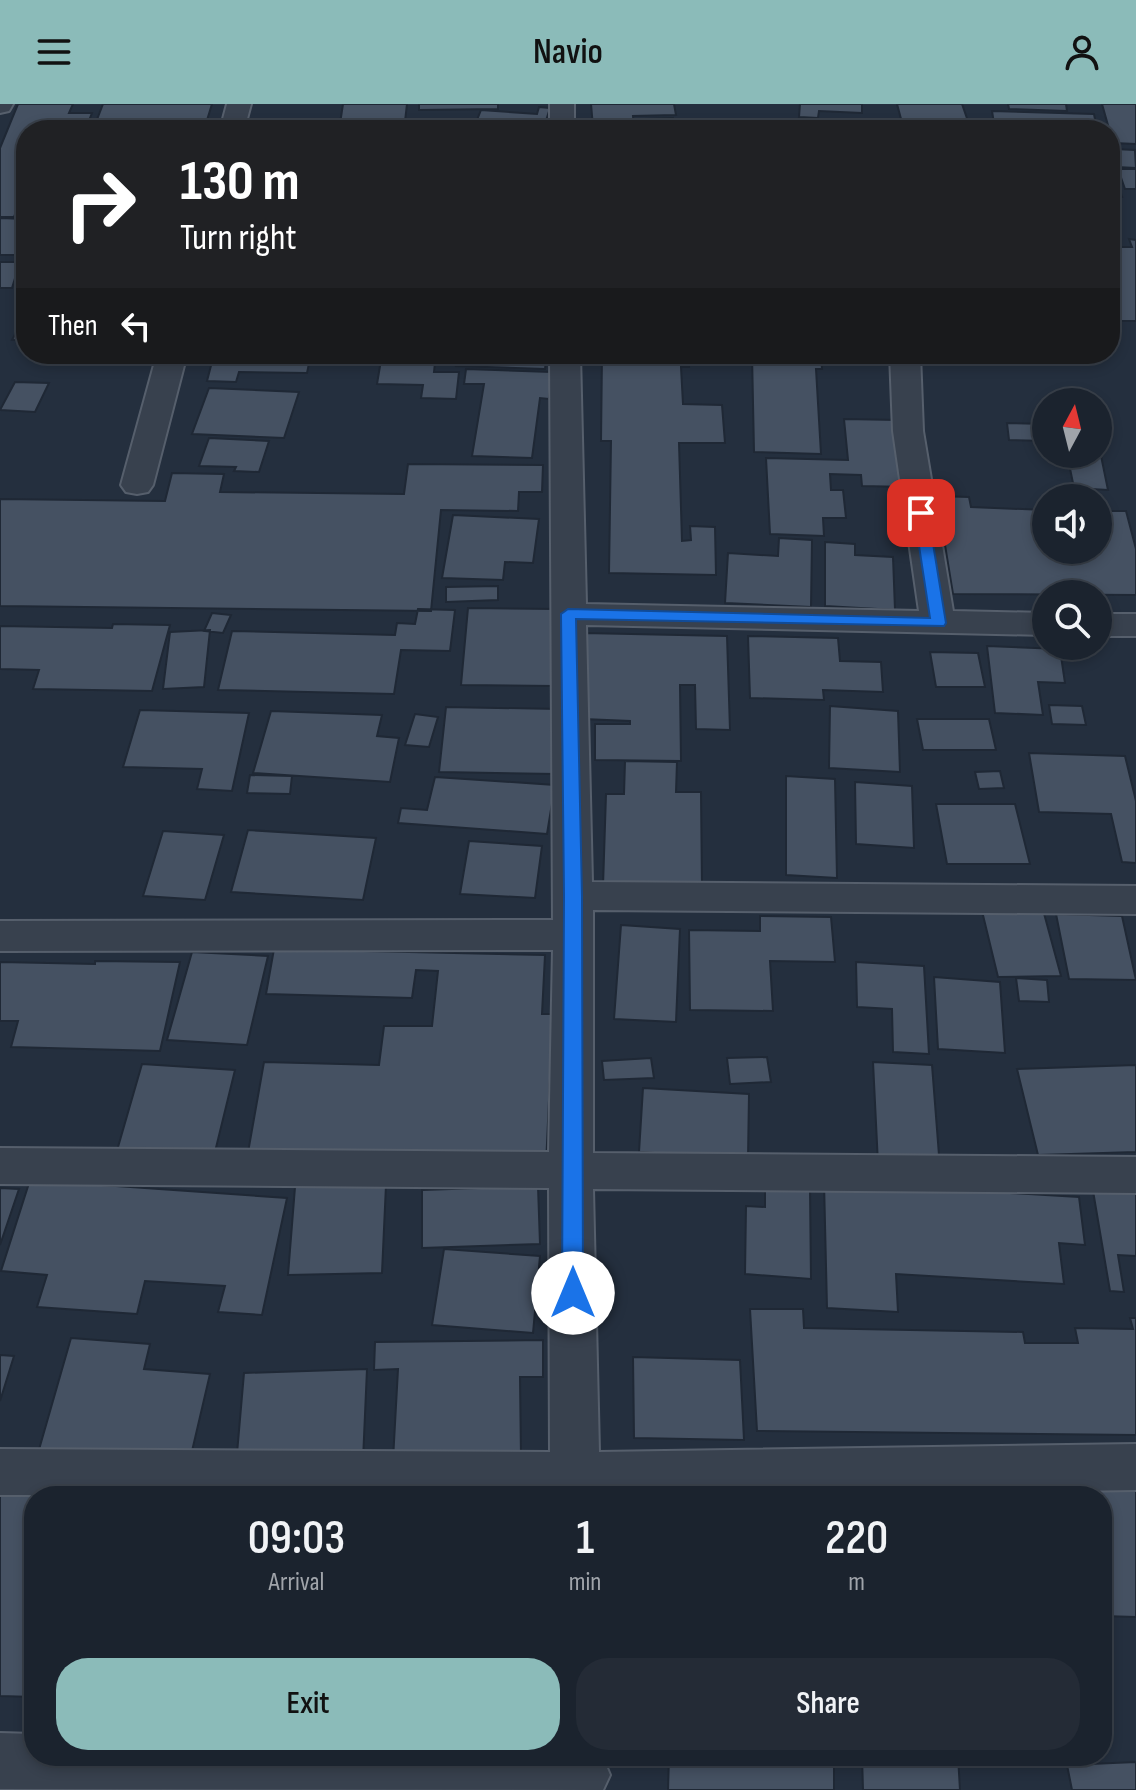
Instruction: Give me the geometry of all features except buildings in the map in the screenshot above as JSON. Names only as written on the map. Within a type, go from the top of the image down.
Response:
[{"type":"street","points":[[137,485],[169,364]]},
{"type":"street","points":[[565,364],[573,896],[571,1172],[575,1485]]},
{"type":"street","points":[[905,364],[908,431],[938,623]]},
{"type":"street","points":[[568,614],[1032,624]]},
{"type":"street","points":[[1112,625],[1136,625]]},
{"type":"street","points":[[573,896],[1136,900]]},
{"type":"street","points":[[0,936],[572,935]]},
{"type":"street","points":[[0,1166],[1136,1175]]},
{"type":"street","points":[[0,1472],[575,1485],[1136,1467]]},
{"type":"street","points":[[0,1761],[24,1762]]},
{"type":"street","points":[[224,1766],[582,1774]]},
{"type":"route","points":[[573,1293],[573,896],[568,614],[938,623],[921,513]]}]
